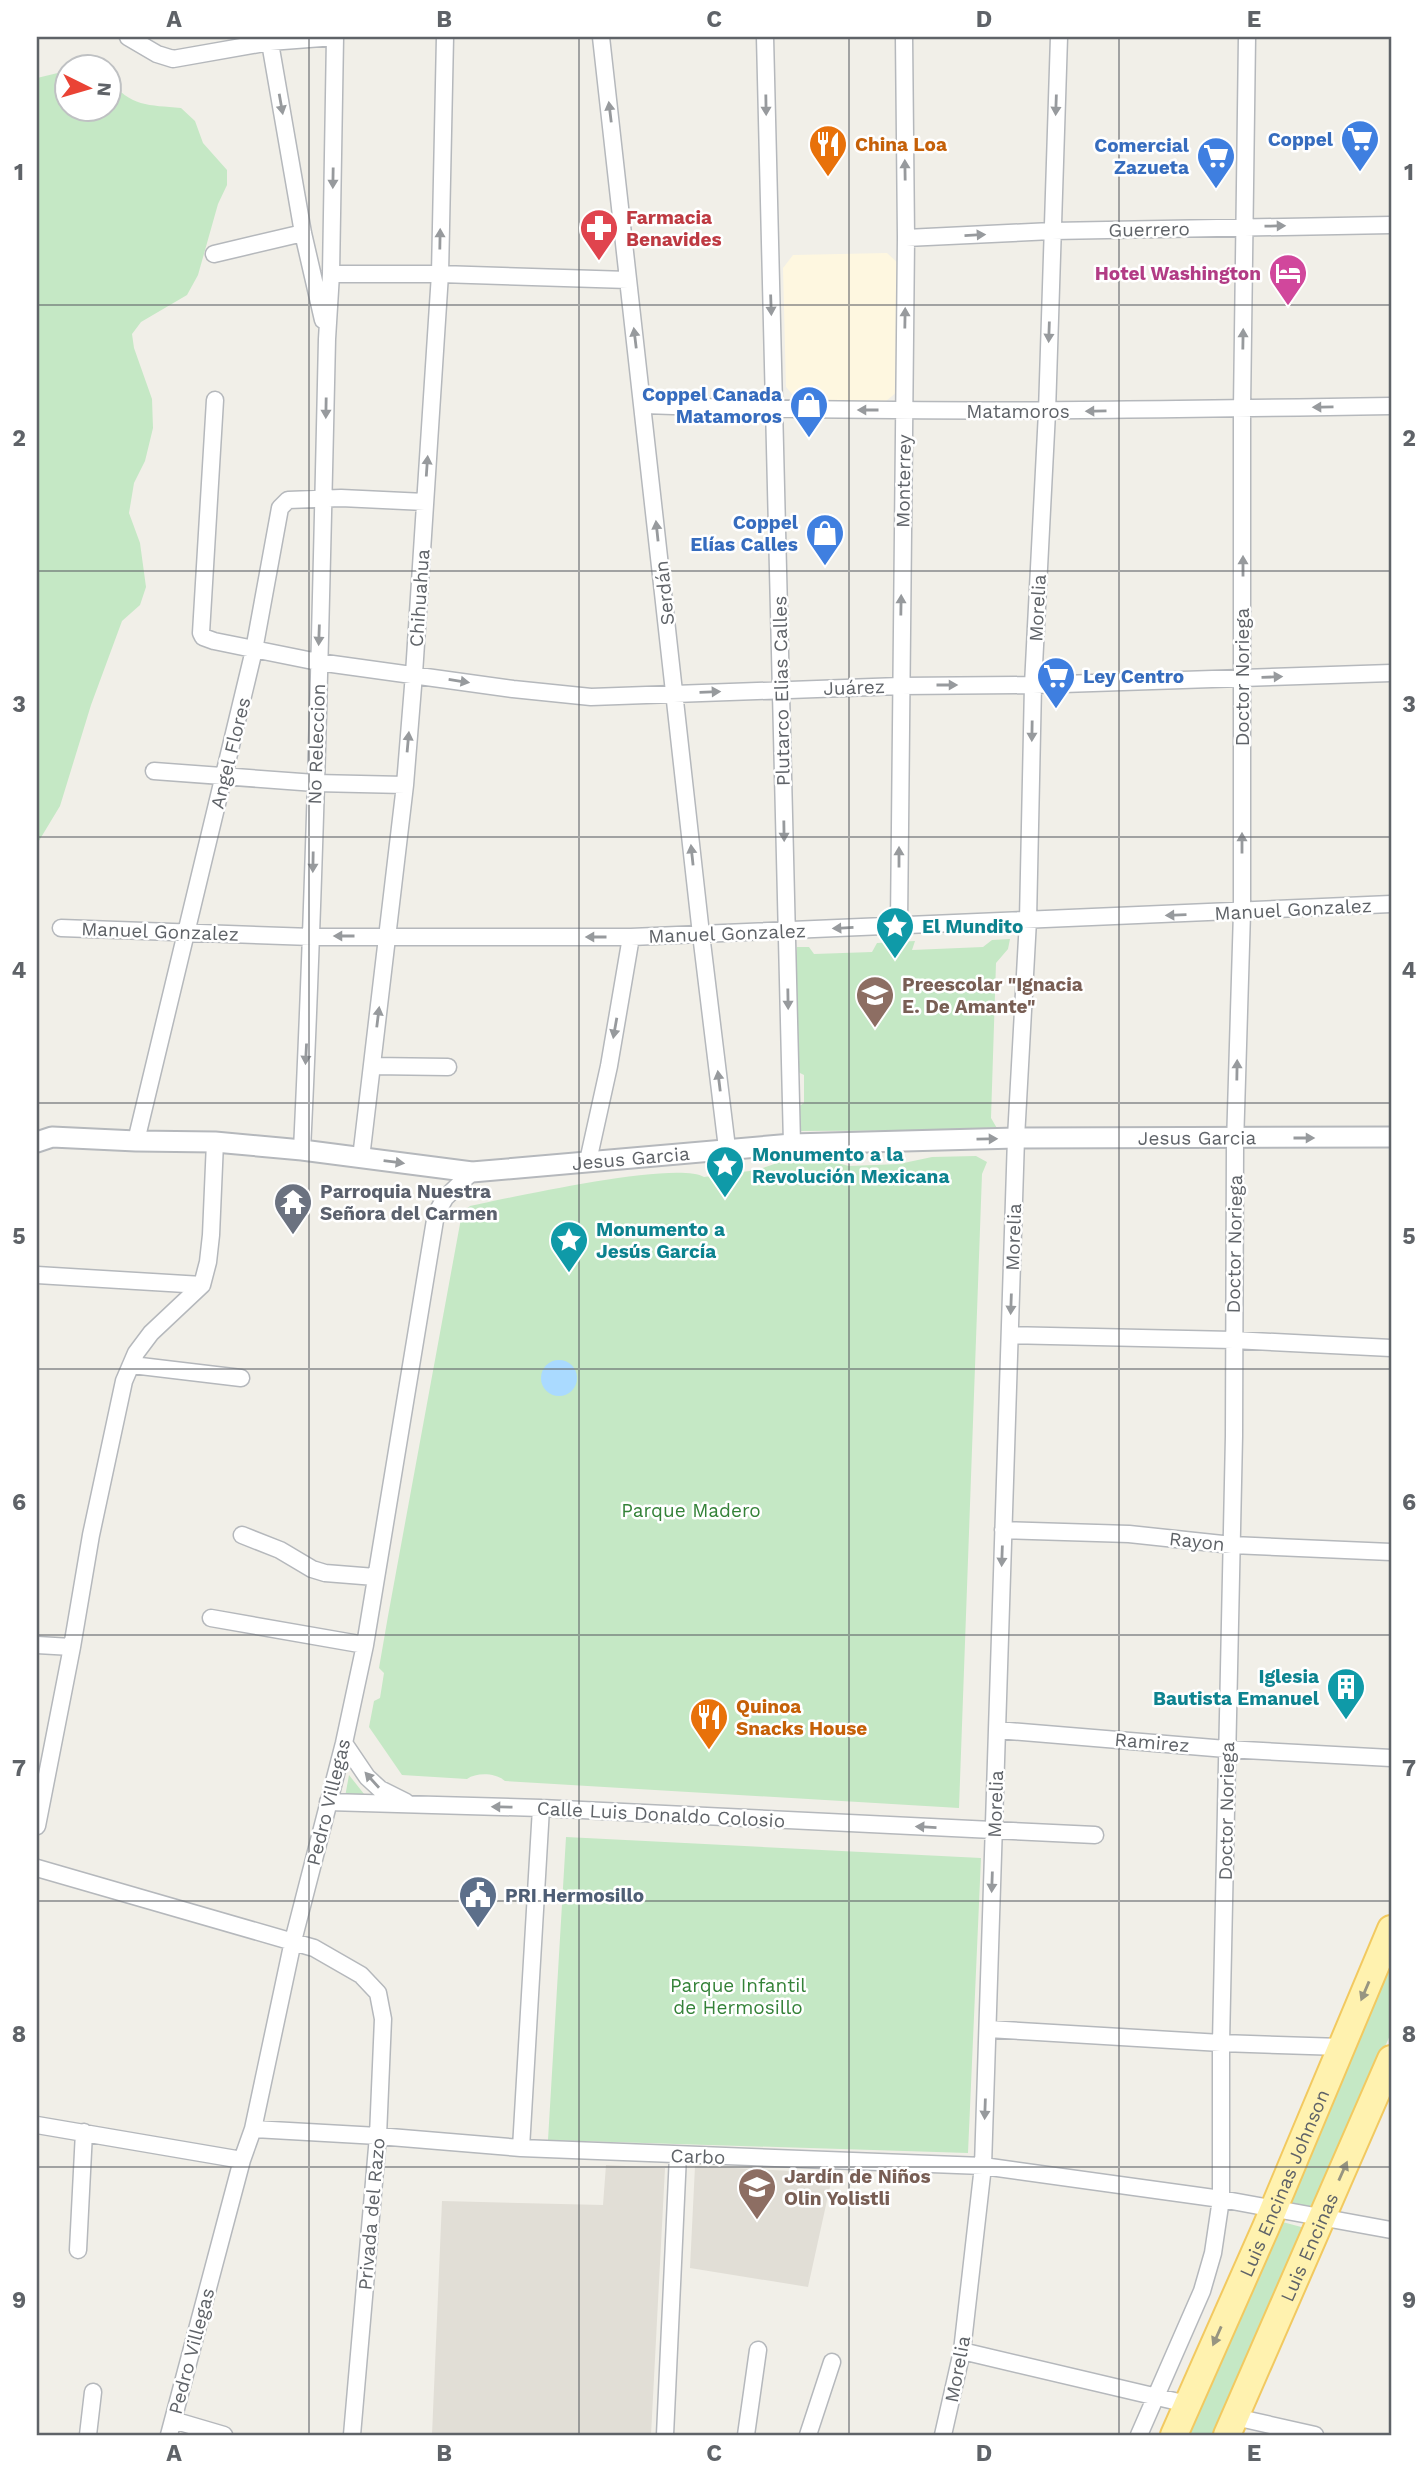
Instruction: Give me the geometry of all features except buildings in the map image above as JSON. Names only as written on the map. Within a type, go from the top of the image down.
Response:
[{"type":"main road","name":"Luis Encinas Johnson","points":[[1174,2435],[1391,1928]]},
{"type":"main road","name":"Luis Encinas","points":[[1231,2426],[1391,2059]]},
{"type":"street","points":[[128,37],[157,54],[173,59],[269,40],[335,37],[331,274],[327,339]]},
{"type":"street","name":"Chihuahua","points":[[361,1157],[405,785],[414,674],[440,274],[445,37]]},
{"type":"street","name":"Serdán","points":[[601,37],[727,1149]]},
{"type":"street","name":"Plutarco Elias Calles","points":[[765,37],[792,1144]]},
{"type":"street","name":"Monterrey","points":[[899,925],[906,238],[904,37]]},
{"type":"street","name":"Morelia","points":[[943,2435],[962,2351],[983,2166],[1016,1138],[1028,920],[1033,685],[1047,412],[1059,37]]},
{"type":"street","name":"Doctor Noriega","points":[[1139,2435],[1202,2291],[1213,2253],[1221,2199],[1226,1749],[1242,912],[1242,408],[1247,37]]},
{"type":"street","points":[[269,40],[303,233],[327,339]]},
{"type":"street","name":"Guerrero","points":[[906,238],[1052,231],[1391,225]]},
{"type":"street","points":[[214,254],[303,233]]},
{"type":"street","points":[[331,274],[440,274],[628,280]]},
{"type":"street","name":"No Releccion","points":[[302,1150],[312,937],[327,339]]},
{"type":"street","name":"Juárez","points":[[215,400],[201,633],[208,639],[254,650],[513,690],[591,697],[900,685],[1033,685],[1391,673]]},
{"type":"street","name":"Matamoros","points":[[644,405],[774,410],[1047,412],[1391,406]]},
{"type":"street","name":"Angel Flores","points":[[136,1141],[206,845],[226,775],[254,650],[280,508],[288,500],[425,502]]},
{"type":"street","points":[[154,771],[405,785]]},
{"type":"street","name":"Manuel Gonzalez","points":[[61,928],[312,937],[631,937],[1391,904]]},
{"type":"street","points":[[588,1161],[609,1066],[631,937]]},
{"type":"street","points":[[372,1066],[448,1067]]},
{"type":"street","name":"Jesus Garcia","points":[[38,1140],[61,1137],[215,1142],[302,1150],[472,1172],[792,1144],[1016,1138],[1391,1137]]},
{"type":"street","points":[[37,1826],[94,1522],[124,1381],[136,1353],[151,1333],[202,1285],[211,1235],[215,1142]]},
{"type":"street","name":"Pedro Villegas","points":[[171,2428],[242,2160],[253,2129],[293,1941],[344,1743],[365,1645],[436,1214],[444,1198],[472,1172]]},
{"type":"street","points":[[37,1275],[202,1285]]},
{"type":"street","points":[[1010,1335],[1233,1340],[1391,1348]]},
{"type":"street","points":[[132,1365],[241,1378]]},
{"type":"street","name":"Rayon","points":[[1003,1530],[1129,1534],[1232,1545],[1391,1552]]},
{"type":"street","points":[[242,1535],[280,1550],[312,1569],[325,1573],[375,1577]]},
{"type":"street","points":[[211,1618],[365,1645]]},
{"type":"street","points":[[37,1645],[72,1647]]},
{"type":"street","name":"Ramirez","points":[[997,1730],[1226,1749],[1391,1758]]},
{"type":"street","points":[[344,1743],[380,1789],[412,1805]]},
{"type":"street","name":"Calle Luis Donaldo Colosio","points":[[328,1802],[541,1808],[1095,1835]]},
{"type":"street","points":[[522,2148],[541,1808]]},
{"type":"street","points":[[37,1868],[293,1941]]},
{"type":"street","name":"Privada del Razo","points":[[293,1941],[314,1948],[361,1975],[378,1993],[383,2019],[378,2136],[352,2435]]},
{"type":"street","points":[[988,2029],[1341,2047]]},
{"type":"street","points":[[37,2125],[242,2160]]},
{"type":"street","name":"Carbo","points":[[253,2129],[522,2148],[983,2166],[1221,2199],[1391,2230]]},
{"type":"street","points":[[78,2250],[84,2132]]},
{"type":"street","points":[[665,2435],[678,2155]]},
{"type":"street","points":[[1202,2291],[1232,2302]]},
{"type":"street","points":[[746,2435],[758,2350]]},
{"type":"street","points":[[962,2351],[1187,2404]]},
{"type":"street","points":[[808,2435],[832,2362]]},
{"type":"street","points":[[88,2435],[93,2392]]},
{"type":"street","points":[[1231,2426],[1315,2435]]},
{"type":"street","points":[[171,2428],[224,2435]]},
{"type":"shaded area","points":[[887,253],[898,263],[897,392],[885,402],[798,401],[786,387],[783,268],[793,255]]},
{"type":"shaded area","points":[[606,2165],[665,2168],[651,2435],[432,2435],[442,2201],[603,2205]]},
{"type":"shaded area","name":"Jardín de Niños Olin Yolistli","points":[[695,2166],[833,2173],[808,2287],[690,2268]]},
{"type":"green space","points":[[52,74],[52,122],[122,122],[122,92],[141,103],[181,108],[195,121],[203,143],[227,170],[227,185],[218,204],[198,275],[187,295],[141,322],[132,334],[134,348],[152,399],[153,428],[145,461],[134,483],[129,513],[140,543],[146,587],[140,605],[122,621],[91,705],[60,806],[37,844],[37,78]]},
{"type":"green space","points":[[1010,939],[1008,949],[996,963],[991,1118],[998,1130],[797,1131],[796,1108],[804,1103],[804,1075],[794,1070],[794,979],[797,947],[809,947],[814,954],[872,952],[877,943],[915,941],[912,950],[983,947],[992,940]]},
{"type":"green space","name":"Parque Madero","points":[[976,1156],[987,1162],[982,1174],[959,1808],[505,1781],[486,1774],[467,1779],[402,1775],[369,1727],[374,1701],[380,1698],[384,1673],[379,1668],[462,1213],[470,1206],[554,1189],[661,1173],[688,1173],[704,1177],[757,1170],[783,1161],[826,1160],[849,1166],[899,1164],[932,1157]]},
{"type":"green space","points":[[349,1775],[368,1799],[345,1797]]},
{"type":"green space","name":"Parque Infantil de Hermosillo","points":[[566,1837],[981,1858],[968,2153],[548,2140]]},
{"type":"green space","points":[[1391,1958],[1391,2033],[1311,2214],[1283,2206]]},
{"type":"green space","points":[[1275,2220],[1305,2228],[1215,2435],[1181,2435]]},
{"type":"water","points":[[559,1360],[572,1365],[577,1378],[572,1391],[559,1396],[546,1391],[541,1378],[546,1365]]},
{"type":"place","name":"Coppel","points":[[1360,173]]},
{"type":"place","name":"China Loa","points":[[828,178]]},
{"type":"place","name":"Comercial Zazueta","points":[[1216,190]]},
{"type":"place","name":"Farmacia Benavides","points":[[599,262]]},
{"type":"place","name":"Hotel Washington","points":[[1288,307]]},
{"type":"place","name":"Coppel Canada Matamoros","points":[[809,439]]},
{"type":"place","name":"Coppel Elías Calles","points":[[825,567]]},
{"type":"place","name":"Ley Centro","points":[[1056,710]]},
{"type":"place","name":"El Mundito","points":[[895,960]]},
{"type":"place","name":"Preescolar \"Ignacia E. De Amante\"","points":[[875,1029]]},
{"type":"place","name":"Monumento a la Revolución Mexicana","points":[[725,1199]]},
{"type":"place","name":"Parroquia Nuestra Señora del Carmen","points":[[293,1236]]},
{"type":"place","name":"Monumento a Jesús García","points":[[569,1274]]},
{"type":"place","name":"Iglesia Bautista Emanuel","points":[[1346,1721]]},
{"type":"place","name":"Quinoa Snacks House","points":[[709,1751]]},
{"type":"place","name":"PRI Hermosillo","points":[[478,1929]]},
{"type":"place","name":"Jardín de Niños Olin Yolistli","points":[[757,2221]]}]
